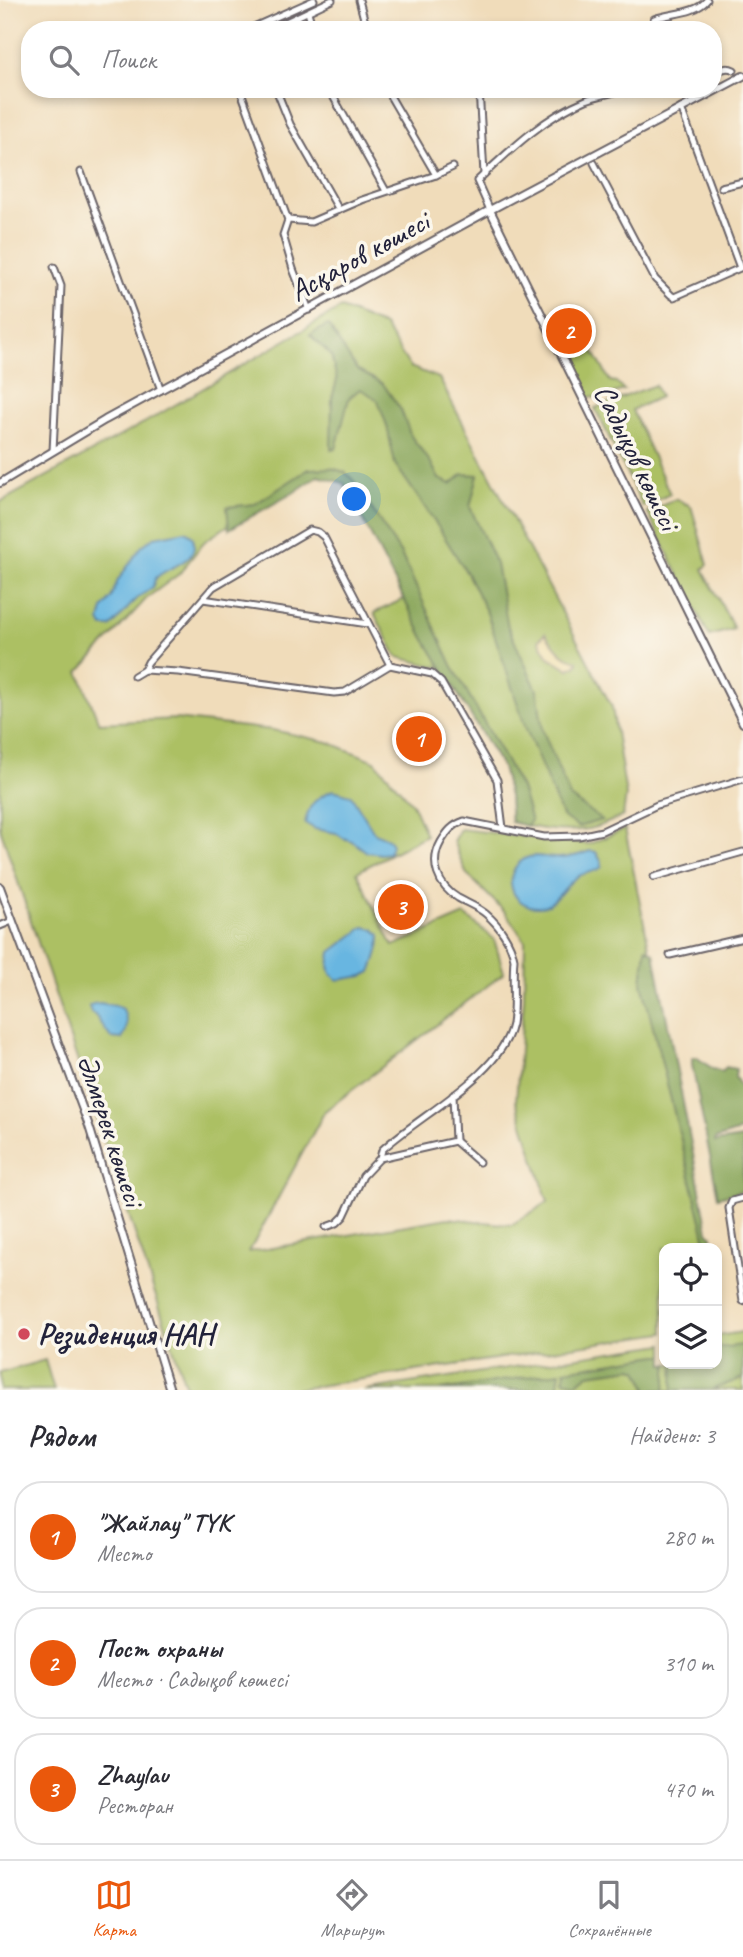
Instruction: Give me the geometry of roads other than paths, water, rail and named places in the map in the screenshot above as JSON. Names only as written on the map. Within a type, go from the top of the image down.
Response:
[{"type":"street","points":[[293,0],[297,8]]},
{"type":"street","points":[[267,21],[314,0]]},
{"type":"street","points":[[288,21],[332,0]]},
{"type":"street","points":[[359,0],[365,21]]},
{"type":"street","points":[[654,19],[705,4],[707,0]]},
{"type":"street","points":[[308,12],[310,21]]},
{"type":"street","points":[[722,68],[734,70]]},
{"type":"street","name":"Асқаров көшесі","points":[[722,87],[743,76]]},
{"type":"street","points":[[243,98],[288,219],[283,234],[309,310]]},
{"type":"street","points":[[280,98],[290,124],[338,209]]},
{"type":"street","points":[[334,98],[386,191]]},
{"type":"street","points":[[391,98],[436,175]]},
{"type":"street","points":[[480,98],[484,174]]},
{"type":"street","points":[[490,210],[477,181],[540,126],[593,98]]},
{"type":"street","name":"Асқаров көшесі","points":[[0,483],[105,420],[700,98]]},
{"type":"street","points":[[594,163],[655,279],[671,295],[674,297],[740,268],[681,108]]},
{"type":"street","points":[[288,219],[311,222],[338,209],[453,167]]},
{"type":"street","points":[[82,172],[161,390]]},
{"type":"street","points":[[721,187],[743,182]]},
{"type":"street","name":"Садықов көшесі","points":[[490,210],[743,723]]},
{"type":"street","points":[[53,451],[61,286],[54,267]]},
{"type":"street","points":[[134,676],[144,670],[213,587],[310,530],[318,531],[324,537],[390,665]]},
{"type":"street","points":[[203,599],[368,624]]},
{"type":"street","points":[[144,670],[334,693],[345,692],[390,665],[432,674],[441,682],[497,780],[503,828]]},
{"type":"street","points":[[326,1227],[337,1223],[344,1216],[363,1176],[380,1158],[382,1150],[493,1060],[506,1041],[512,1024],[514,959],[509,942],[488,915],[458,898],[443,886],[436,874],[438,848],[450,828],[464,821],[544,837],[589,835],[657,805],[743,779]]},
{"type":"street","points":[[654,877],[743,852]]},
{"type":"street","name":"Әлмерек көшесі","points":[[0,887],[89,1126],[170,1390]]},
{"type":"street","points":[[0,926],[12,921]]},
{"type":"street","points":[[670,955],[743,937]]},
{"type":"street","points":[[453,1095],[455,1140]]},
{"type":"street","points":[[380,1158],[455,1140]]},
{"type":"street","points":[[455,1140],[479,1162]]},
{"type":"street","points":[[743,1198],[732,1201],[729,1208],[743,1301]]},
{"type":"water","points":[[185,531],[190,534],[194,544],[186,560],[157,577],[153,587],[135,600],[116,622],[110,627],[103,627],[100,621],[103,609],[118,580],[142,546],[154,537]]},
{"type":"water","points":[[333,790],[351,795],[374,832],[391,842],[389,853],[367,852],[336,833],[315,829],[305,823],[314,802]]},
{"type":"water","points":[[596,852],[602,867],[577,877],[551,903],[539,907],[529,906],[515,896],[511,880],[513,872],[526,858],[566,857]]},
{"type":"water","points":[[364,927],[374,929],[380,935],[379,948],[371,972],[338,980],[331,974],[329,966],[331,952]]},
{"type":"water","points":[[100,1003],[123,1009],[127,1024],[122,1039],[111,1038],[91,1013],[89,1006]]},
{"type":"place","name":"Пост охраны","points":[[569,331]]},
{"type":"place","name":"\"Жайлау\" ТҮК","points":[[419,739]]},
{"type":"place","name":"Zhaylau","points":[[401,907]]},
{"type":"place","name":"Резиденция НАН","points":[[24,1334]]}]
